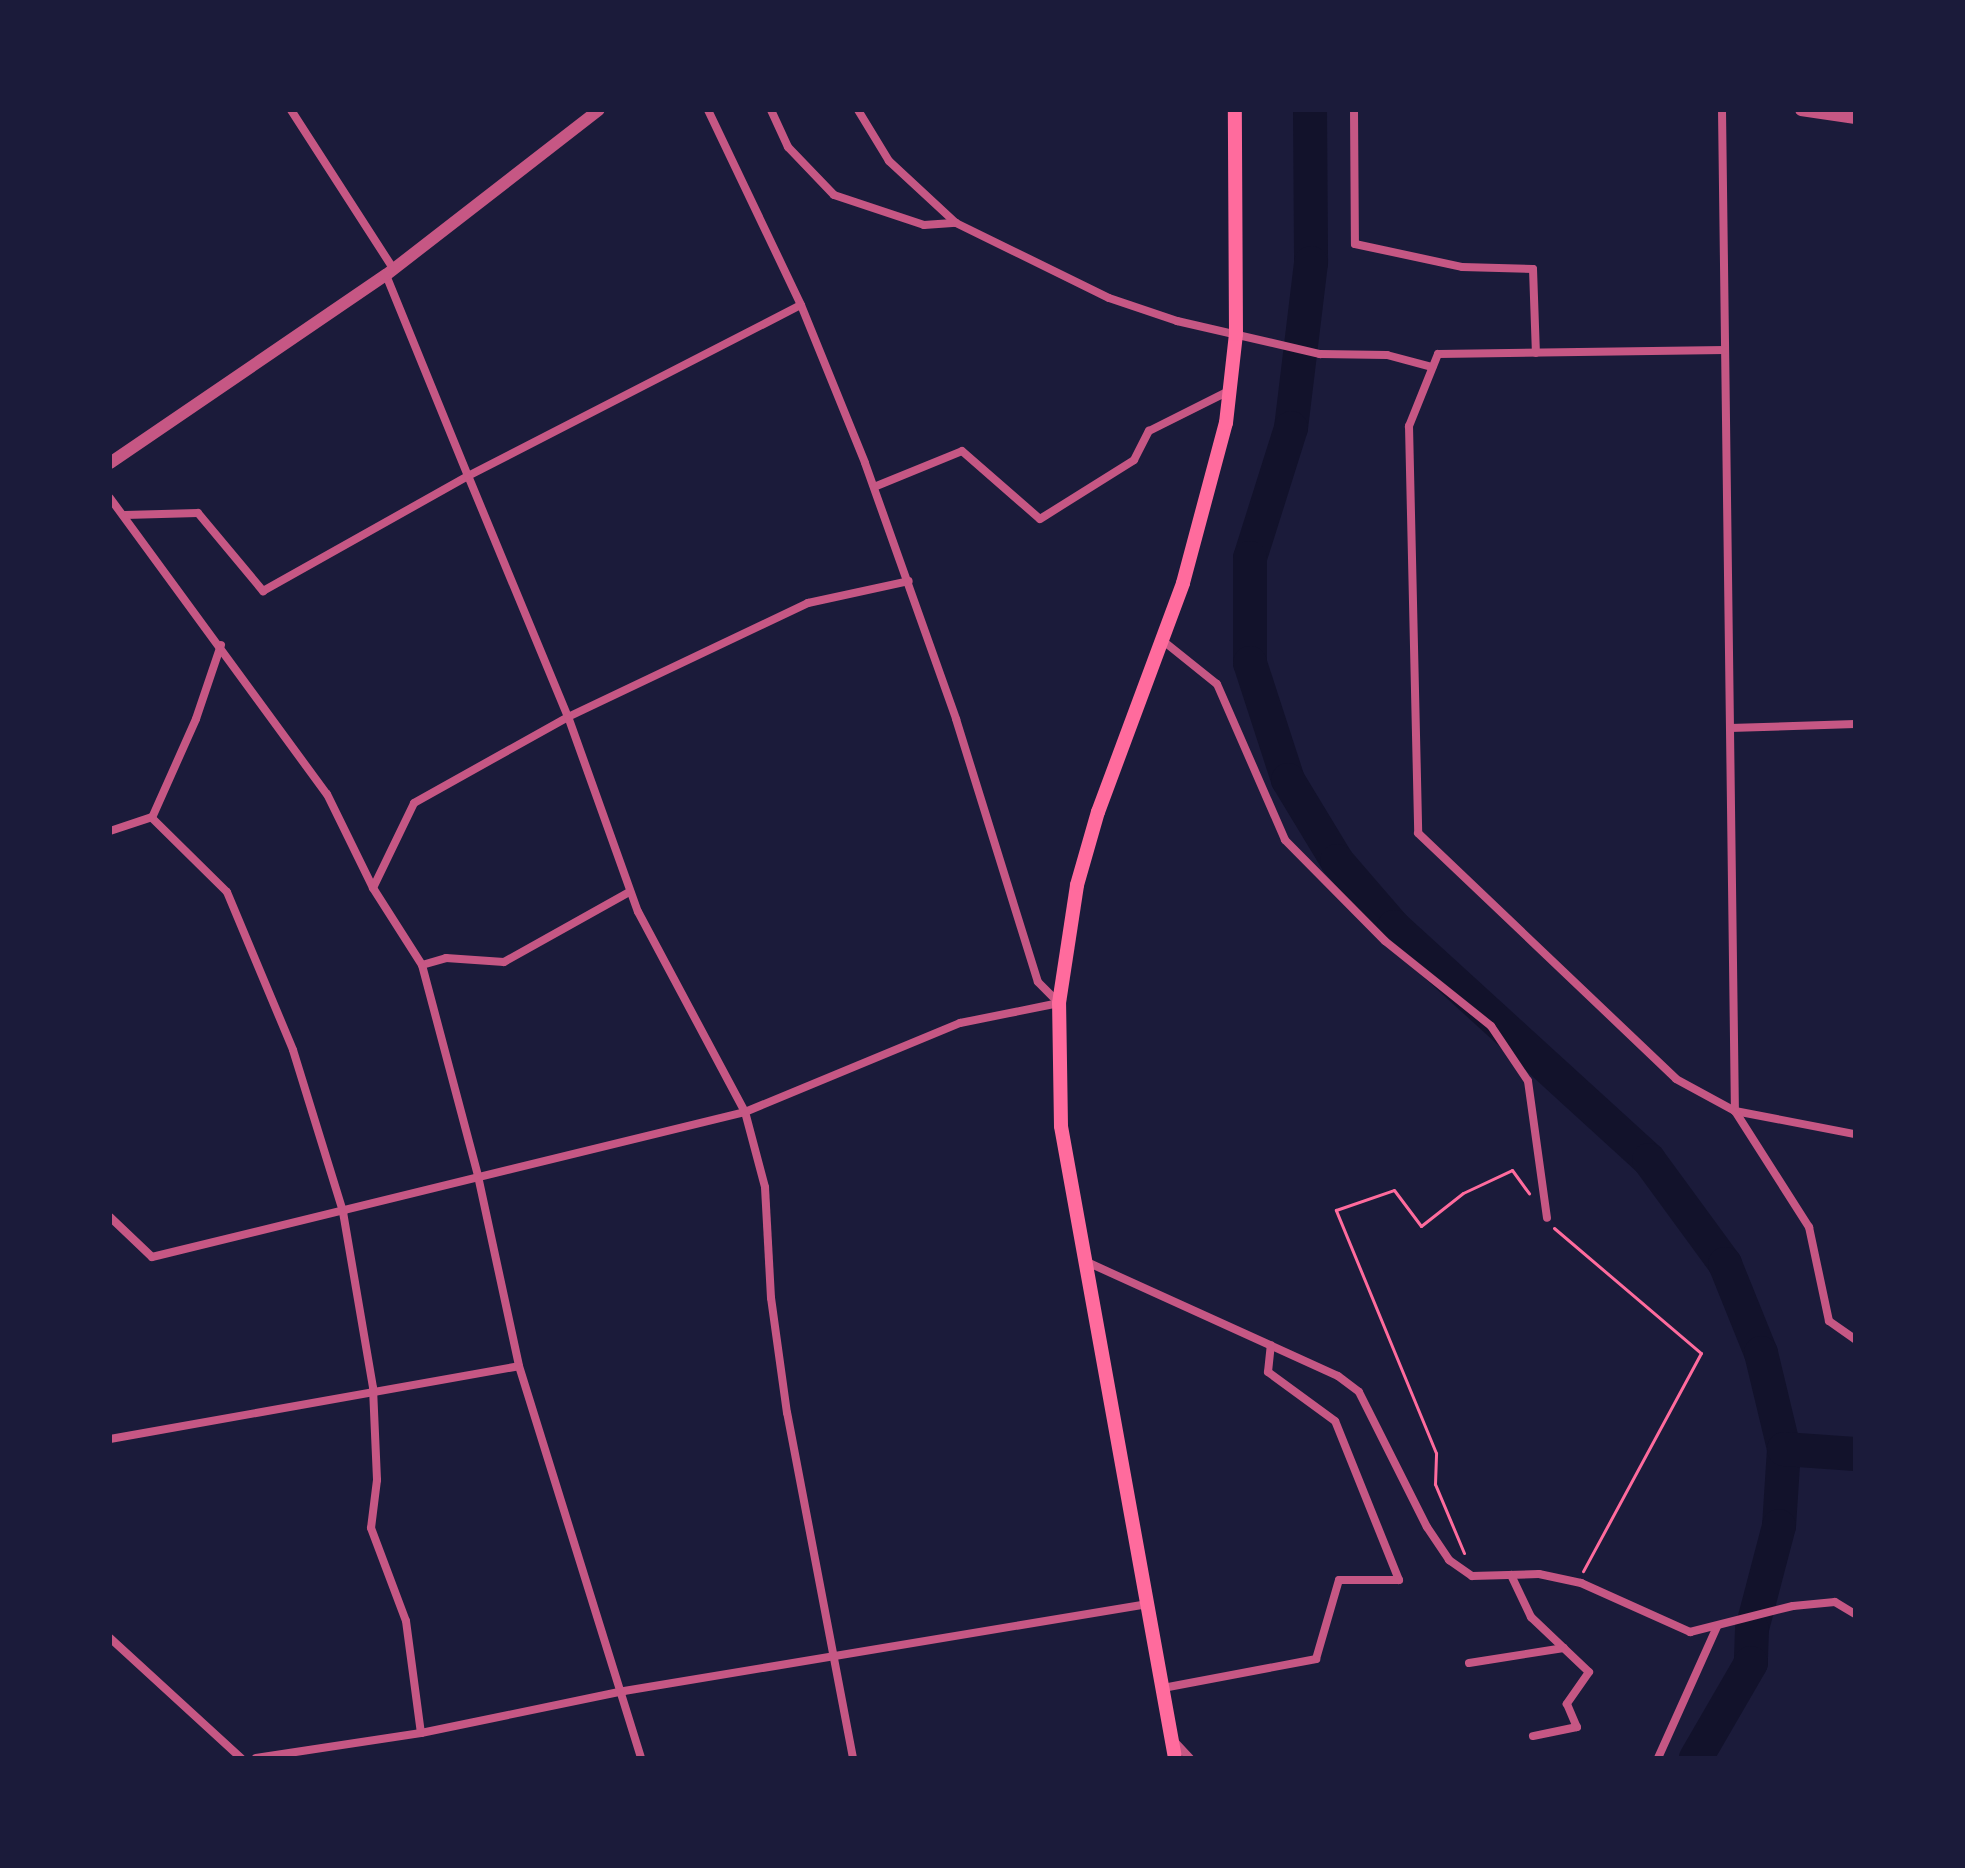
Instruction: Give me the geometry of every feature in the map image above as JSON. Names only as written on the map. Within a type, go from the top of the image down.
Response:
[{"type":"main road","points":[[1175,1758],[1089,1263],[1061,1126],[1059,1003],[1077,885],[1210,494],[1229,391],[1243,337],[1235,110]]},
{"type":"street","points":[[291,110],[390,272],[468,476],[568,717],[629,892],[745,1112],[765,1187],[771,1298],[787,1413],[836,1656],[853,1758]]},
{"type":"street","points":[[110,463],[390,272],[599,110]]},
{"type":"street","points":[[708,110],[801,305],[874,487],[909,581],[1013,892],[1038,982],[1059,1003]]},
{"type":"street","points":[[771,110],[788,147],[834,195],[924,225],[956,223]]},
{"type":"street","points":[[858,110],[889,161],[956,223],[1109,298],[1243,337],[1320,354],[1387,355],[1432,367]]},
{"type":"street","points":[[1354,110],[1355,244],[1462,267],[1533,269],[1536,353]]},
{"type":"street","points":[[1722,110],[1735,1111],[1809,1227],[1829,1321],[1855,1339]]},
{"type":"street","points":[[1801,110],[1855,118]]},
{"type":"street","points":[[125,515],[198,513],[263,591],[468,476],[801,305]]},
{"type":"street","points":[[1725,350],[1438,354],[1409,426],[1418,833],[1676,1079],[1735,1111],[1855,1134]]},
{"type":"street","points":[[874,487],[962,451],[1040,519],[1134,460],[1149,431],[1229,391]]},
{"type":"street","points":[[110,498],[221,645],[327,794],[373,888],[422,965],[478,1176],[519,1366],[624,1691],[641,1758]]},
{"type":"street","points":[[373,888],[414,803],[568,717],[808,603],[909,581]]},
{"type":"street","points":[[1162,640],[1217,684],[1285,840],[1385,941],[1491,1026],[1528,1081],[1547,1218]]},
{"type":"street","points":[[110,831],[152,817],[196,719],[221,645]]},
{"type":"street","points":[[1730,728],[1855,724]]},
{"type":"street","points":[[152,817],[227,892],[293,1050],[343,1212],[373,1388],[377,1480],[371,1528],[406,1621],[421,1733]]},
{"type":"street","points":[[422,965],[446,958],[504,962],[629,892]]},
{"type":"street","points":[[110,1217],[152,1257],[745,1112],[960,1023],[1059,1003]]},
{"type":"street","points":[[1089,1263],[1338,1376],[1359,1392],[1416,1508],[1449,1560],[1472,1576],[1511,1575],[1576,1582],[1690,1632],[1793,1606],[1835,1602],[1855,1614]]},
{"type":"street","points":[[1163,1688],[1316,1659],[1339,1580],[1399,1580],[1335,1421],[1268,1372],[1271,1345]]},
{"type":"street","points":[[110,1439],[373,1388],[519,1366]]},
{"type":"street","points":[[1511,1575],[1531,1617],[1589,1672],[1567,1704],[1577,1727],[1533,1736]]},
{"type":"street","points":[[256,1758],[421,1733],[624,1691],[1148,1604]]},
{"type":"street","points":[[1658,1758],[1717,1627]]},
{"type":"street","points":[[110,1638],[241,1758]]},
{"type":"street","points":[[1469,1663],[1564,1648]]},
{"type":"street","points":[[1172,1739],[1190,1758]]},
{"type":"path","points":[[1461,1568],[1465,1547],[1435,1484],[1436,1453],[1336,1210],[1394,1190],[1421,1226],[1463,1193],[1512,1170],[1530,1194]]},
{"type":"path","points":[[1547,1218],[1701,1353],[1576,1582]]},
{"type":"waterway","points":[[1310,110],[1311,263],[1291,428],[1250,558],[1250,663],[1288,780],[1337,861],[1394,927],[1649,1160],[1725,1264],[1761,1353],[1784,1449],[1779,1526],[1752,1629],[1751,1663],[1696,1758]]},
{"type":"waterway","points":[[1784,1449],[1855,1454]]}]
